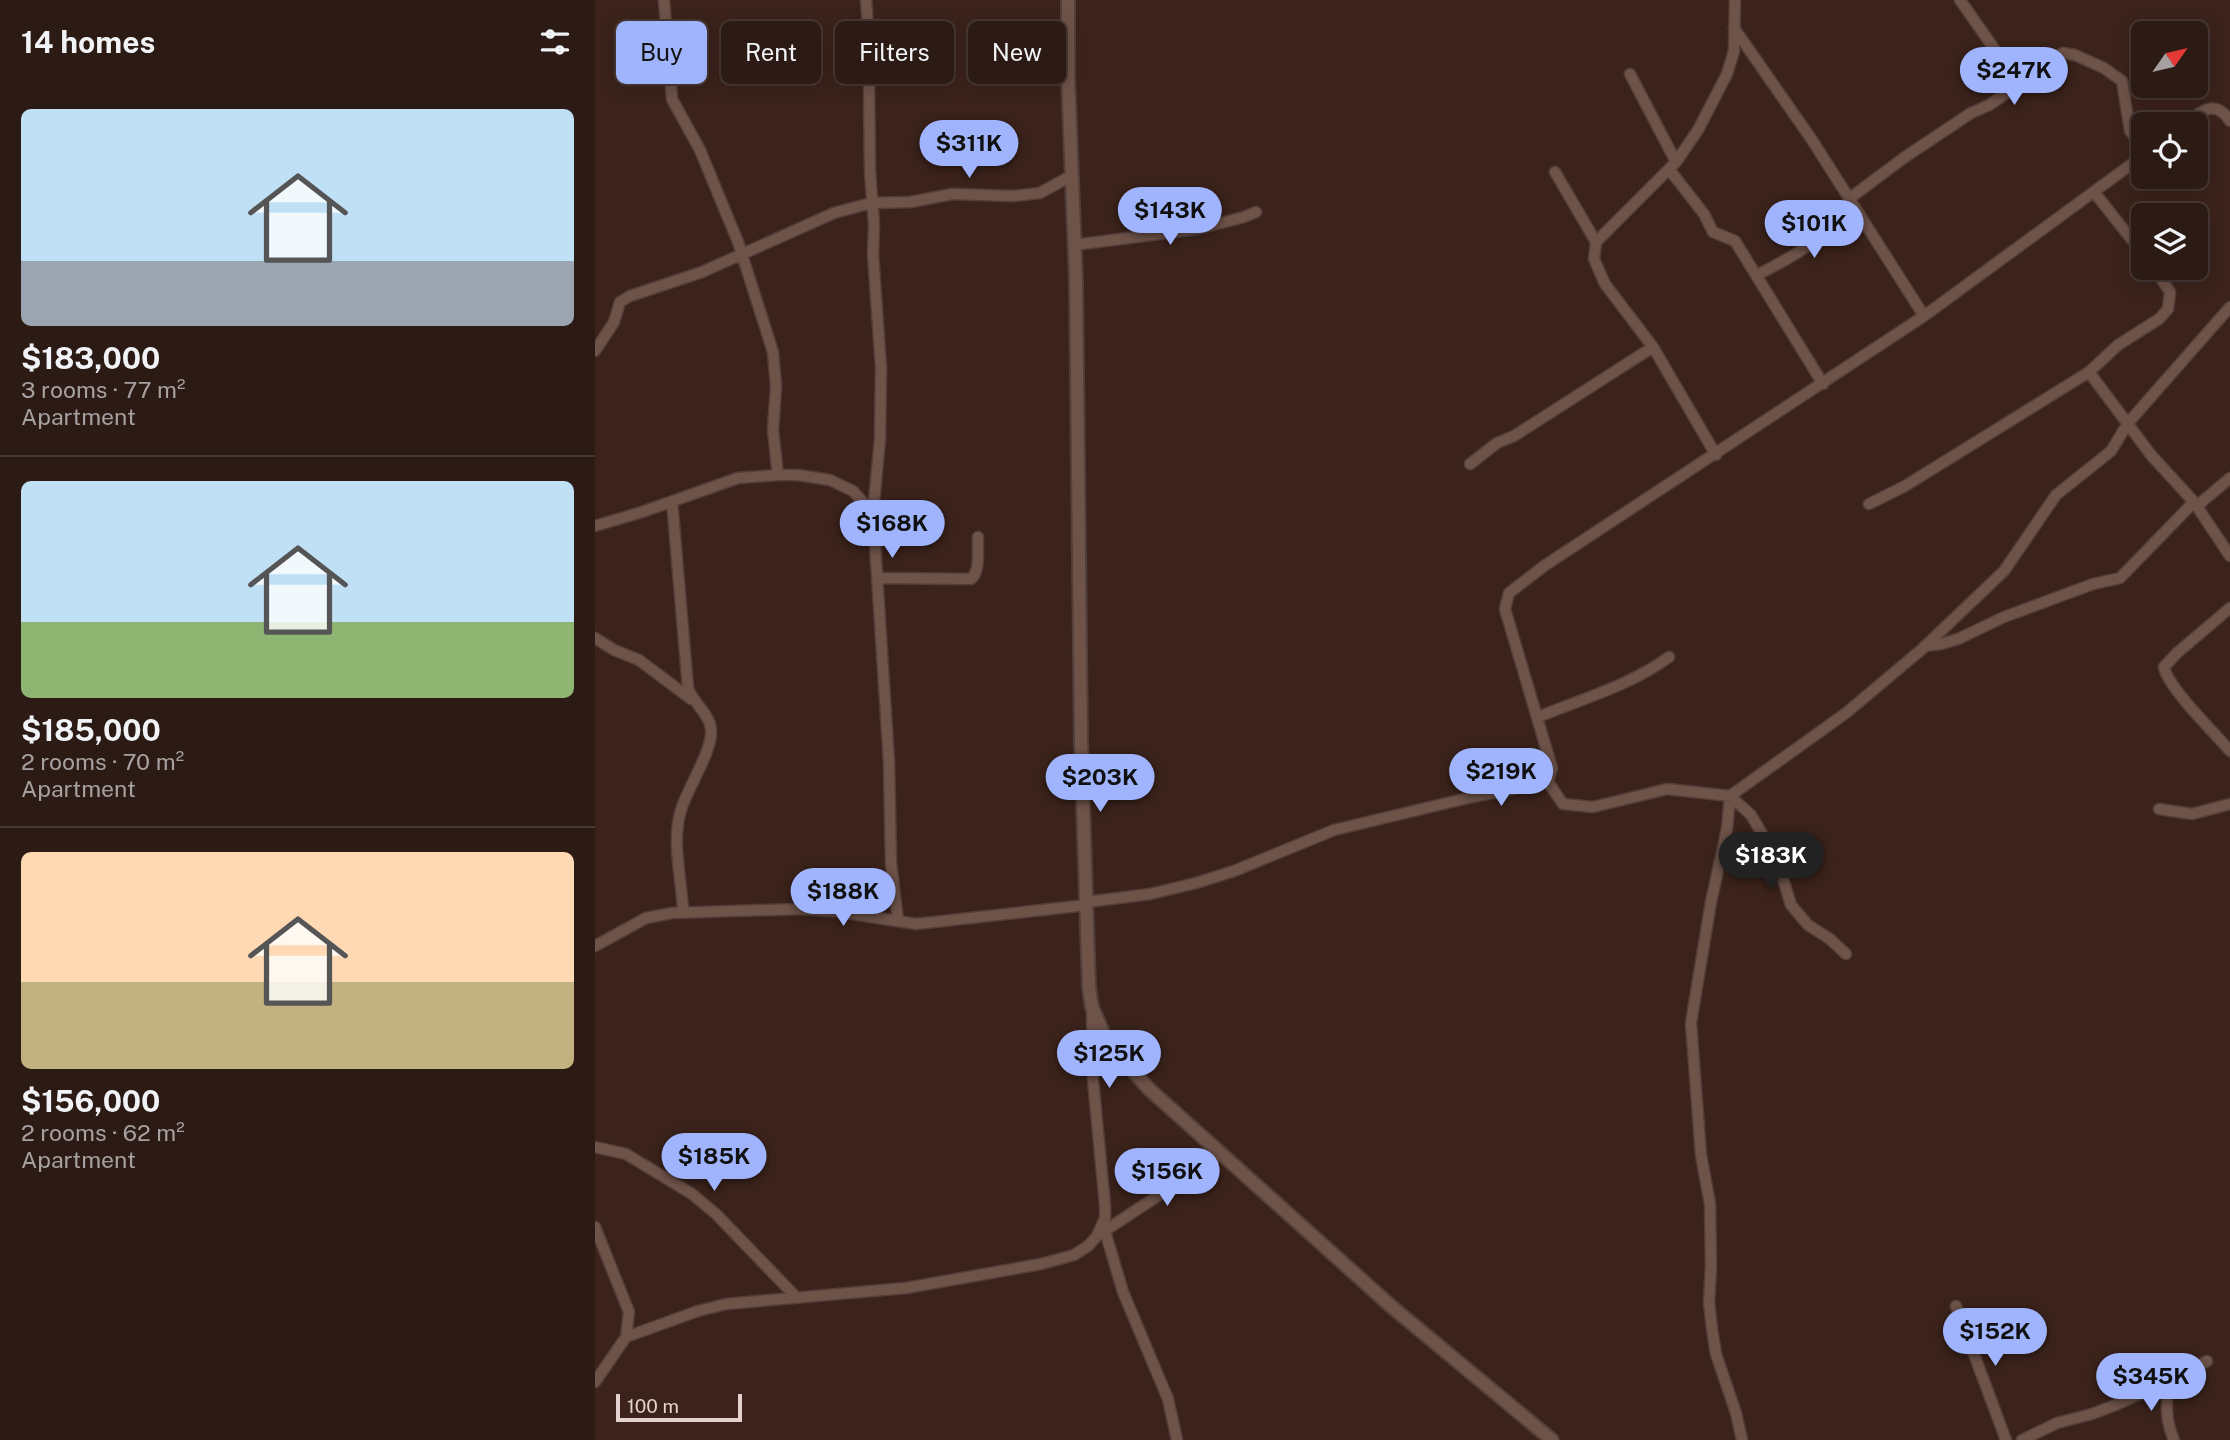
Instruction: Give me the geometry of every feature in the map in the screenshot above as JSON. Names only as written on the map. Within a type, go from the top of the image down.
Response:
[{"type":"street","points":[[664,0],[672,99],[700,150],[743,254],[773,352],[776,386],[773,432],[778,475]]},
{"type":"street","points":[[866,0],[868,21]]},
{"type":"street","points":[[1068,0],[1081,742],[1093,1080],[1105,1205],[1101,1234],[1168,1399],[1177,1440]]},
{"type":"street","points":[[1596,242],[1653,188],[1673,166],[1698,130],[1727,74],[1734,51],[1735,0]]},
{"type":"street","points":[[1960,0],[2019,85]]},
{"type":"street","points":[[1734,27],[1850,198],[1924,316]]},
{"type":"street","points":[[1850,198],[1881,173],[1961,119],[1989,105],[2063,52],[2103,68],[2122,81],[2131,132]]},
{"type":"street","points":[[1630,74],[1673,166],[1713,232],[1735,241],[1823,384]]},
{"type":"street","points":[[870,84],[871,203],[876,329],[881,368],[880,439],[873,513],[888,751],[891,863],[898,921]]},
{"type":"street","points":[[2203,112],[2213,108],[2224,113],[2230,121]]},
{"type":"street","points":[[1548,782],[1552,768],[1505,609],[1509,593],[1544,566],[1924,316],[2131,165]]},
{"type":"street","points":[[1555,172],[1596,242],[1594,260],[1605,284],[1653,347],[1716,455]]},
{"type":"street","points":[[595,351],[614,322],[620,302],[637,292],[702,272],[822,218],[871,203],[911,202],[952,194],[1013,196],[1040,193],[1071,176]]},
{"type":"street","points":[[2094,192],[2131,239]]},
{"type":"street","points":[[1074,245],[1206,227],[1256,212]]},
{"type":"street","points":[[1757,275],[1799,252],[1847,219],[1859,216]]},
{"type":"street","points":[[1869,504],[1905,486],[2089,372],[2118,345],[2159,319],[2168,309],[2170,292],[2162,280]]},
{"type":"street","points":[[1742,1440],[1716,1354],[1712,1329],[1709,1303],[1710,1203],[1701,1155],[1691,1023],[1711,902],[1727,830],[1730,796],[1846,713],[1925,646],[2004,571],[2056,495],[2111,450],[2128,423],[2230,307]]},
{"type":"street","points":[[1470,464],[1497,443],[1514,436],[1653,347]]},
{"type":"street","points":[[2089,372],[2151,455],[2195,504],[2230,556]]},
{"type":"street","points":[[595,526],[738,478],[778,475],[830,480],[853,491],[873,513]]},
{"type":"street","points":[[1925,646],[1949,641],[2093,584],[2120,578],[2172,522],[2230,478]]},
{"type":"street","points":[[671,501],[688,688],[692,699]]},
{"type":"street","points":[[878,578],[971,579],[975,577],[977,570],[978,537]]},
{"type":"street","points":[[2230,608],[2164,667],[2174,687],[2230,751]]},
{"type":"street","points":[[595,638],[614,650],[639,660],[692,699],[707,718],[712,731],[680,813],[678,845],[683,912]]},
{"type":"street","points":[[1538,717],[1623,683],[1669,656]]},
{"type":"street","points":[[595,946],[646,918],[683,912],[798,909],[840,912],[915,924],[1150,894],[1234,871],[1334,830],[1548,782]]},
{"type":"street","points":[[1548,782],[1563,804],[1593,807],[1667,789],[1730,796],[1751,815],[1777,859],[1791,905],[1808,925],[1830,939],[1846,954]]},
{"type":"street","points":[[2159,809],[2192,814],[2230,804]]},
{"type":"street","points":[[1092,1007],[1107,1042],[1149,1089],[1392,1307],[1552,1440]]},
{"type":"street","points":[[595,1147],[626,1154],[692,1194],[716,1214],[796,1297]]},
{"type":"street","points":[[626,1337],[698,1311],[726,1304],[906,1288],[1017,1270],[1074,1255],[1221,1154]]},
{"type":"street","points":[[595,1227],[629,1312],[626,1337],[595,1382]]},
{"type":"street","points":[[1956,1306],[2006,1440]]},
{"type":"street","points":[[2022,1440],[2057,1423],[2092,1414],[2207,1361]]},
{"type":"street","points":[[2169,1380],[2167,1420],[2174,1440]]}]
